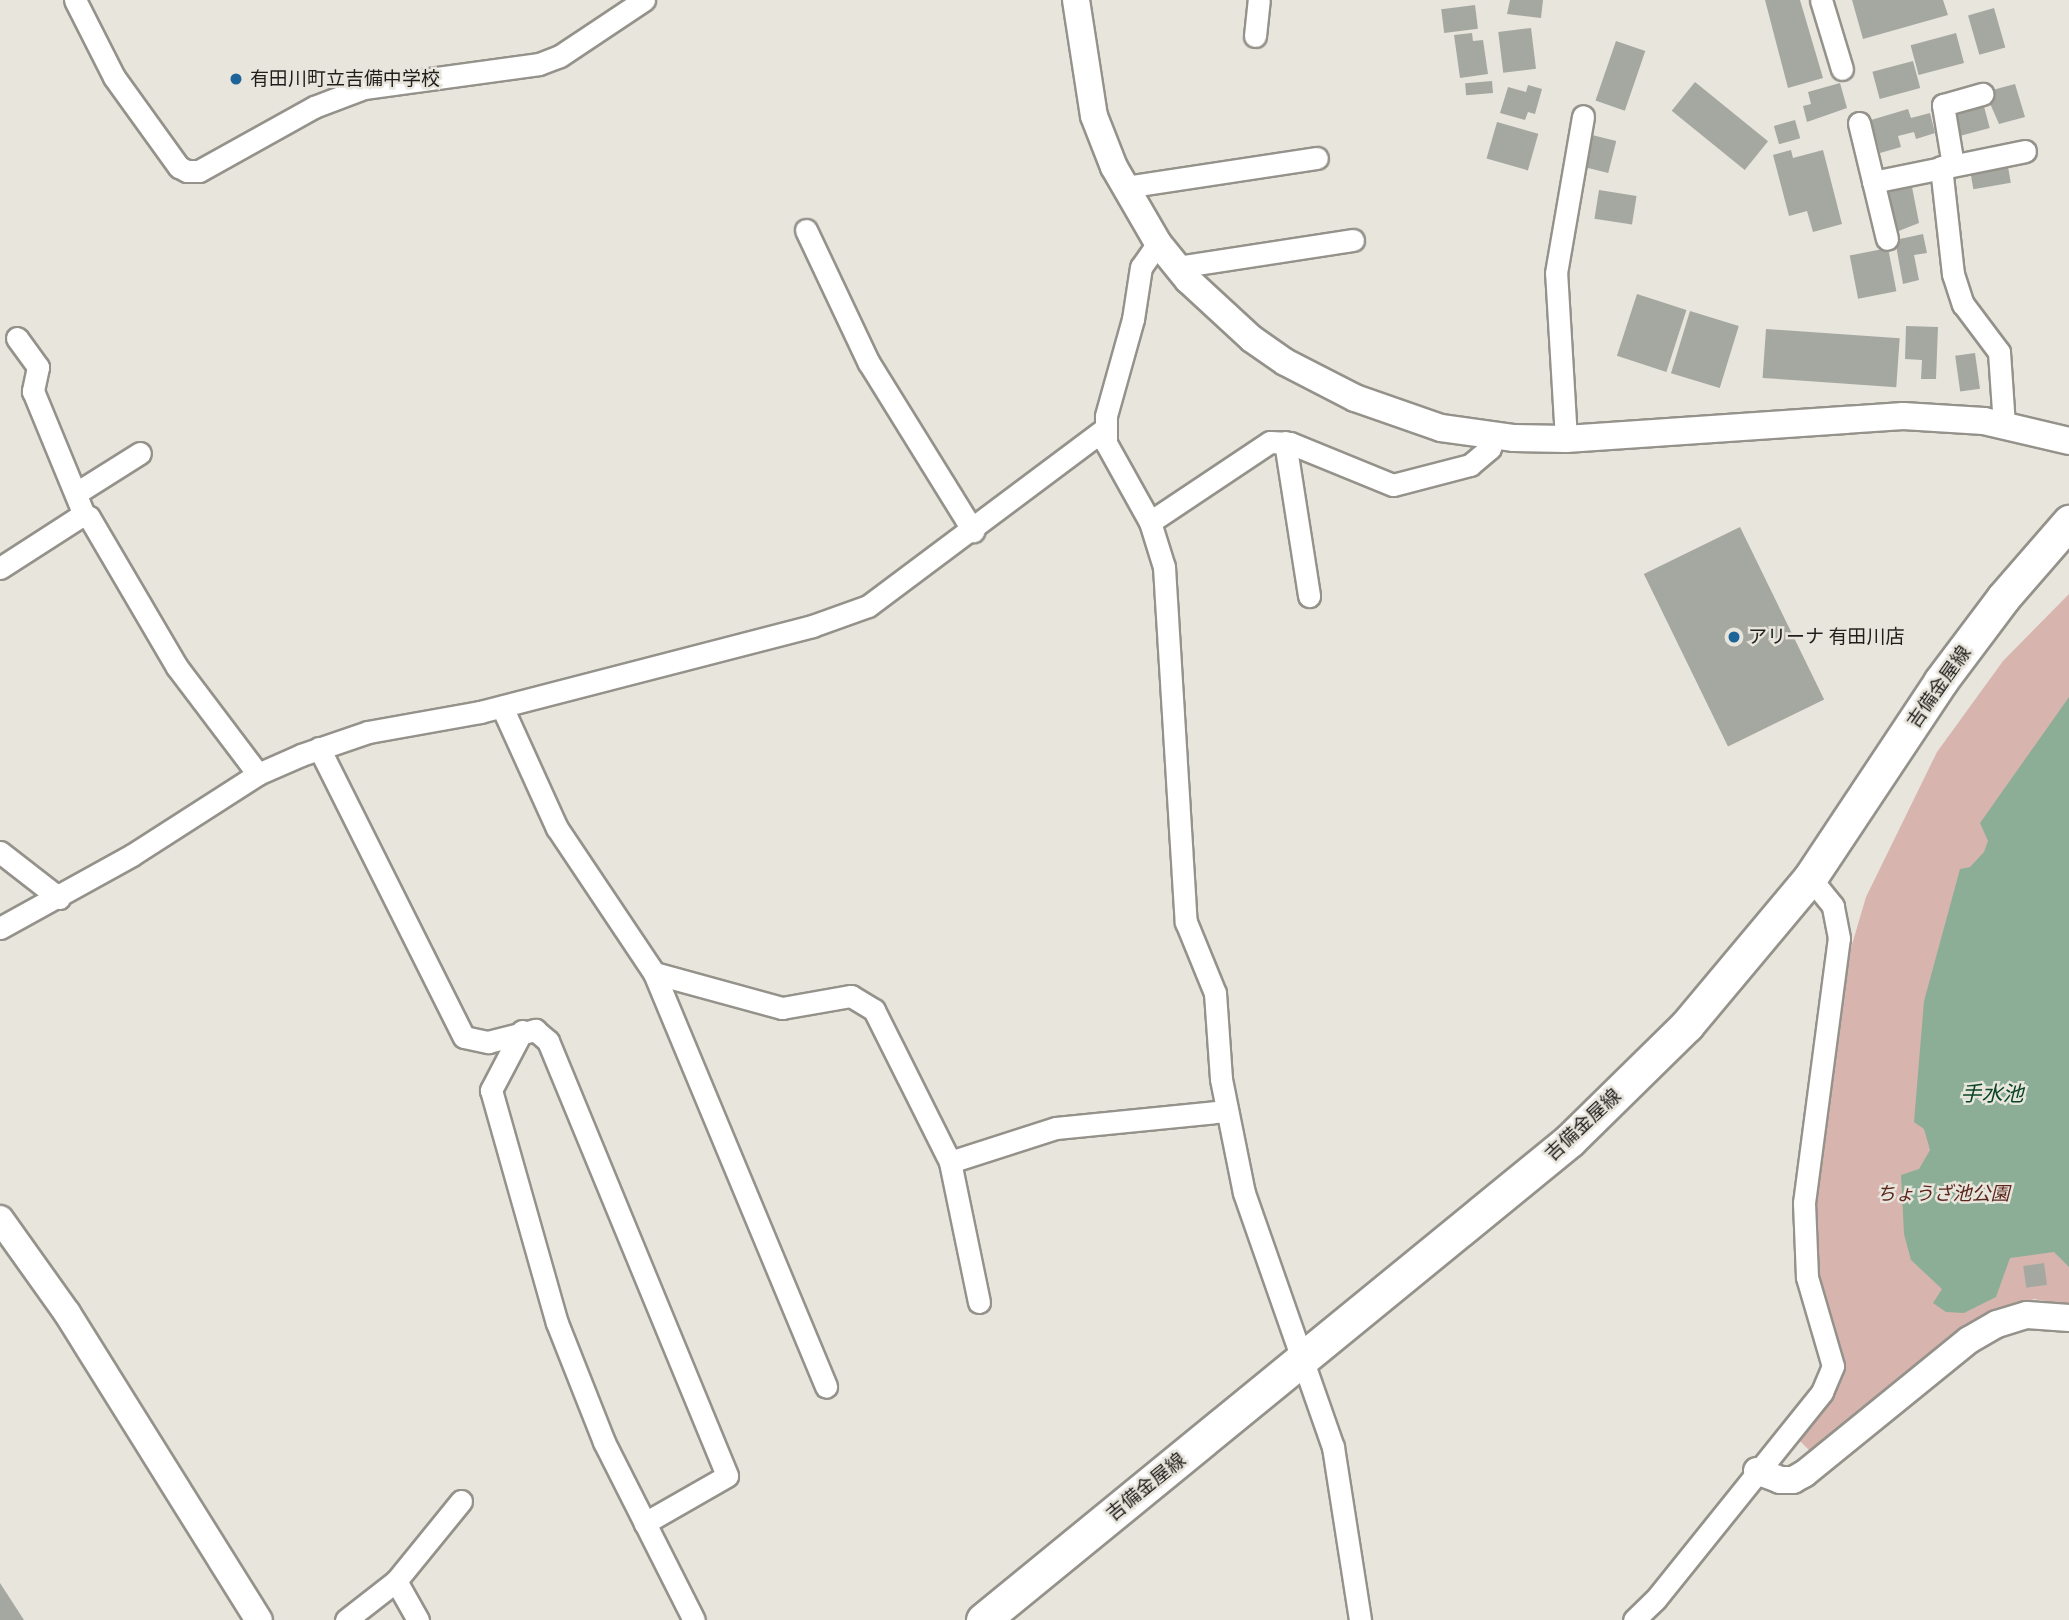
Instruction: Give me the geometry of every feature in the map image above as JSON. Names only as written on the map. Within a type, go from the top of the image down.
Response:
[{"type":"main road","name":"吉備金屋線","points":[[984,1620],[1570,1140],[1687,1025],[1810,878],[1940,682],[2003,598],[2069,522]]},
{"type":"street","points":[[75,0],[114,77],[179,167],[187,171],[199,171],[314,107],[364,88],[540,64],[561,56],[644,0]]},
{"type":"street","points":[[1076,0],[1094,116],[1125,187],[1158,243],[1177,267],[1252,339],[1308,374],[1392,413],[1493,436],[1566,439],[1868,416],[2004,425],[2069,441]]},
{"type":"street","points":[[1255,36],[1259,0]]},
{"type":"street","points":[[1821,0],[1842,69]]},
{"type":"street","points":[[1982,94],[1943,104],[1953,274],[1964,304],[1998,352],[2004,425]]},
{"type":"street","points":[[1566,439],[1556,273],[1583,116]]},
{"type":"street","points":[[1859,123],[1886,239]]},
{"type":"street","points":[[1873,182],[2025,151]]},
{"type":"street","points":[[1125,187],[1317,158]]},
{"type":"street","points":[[806,230],[869,363],[973,531]]},
{"type":"street","points":[[1177,267],[1353,240]]},
{"type":"street","points":[[1158,243],[1140,267],[1133,319],[1105,429],[1110,455],[1150,522],[1164,567],[1186,922],[1215,993],[1227,1111],[1252,1218],[1333,1447],[1360,1620]]},
{"type":"street","points":[[17,338],[38,368],[33,391],[78,492],[84,515],[93,522],[177,667],[258,774]]},
{"type":"street","points":[[0,928],[59,898],[258,774],[319,748],[368,732],[502,707],[812,626],[868,606],[973,531],[1105,429]]},
{"type":"street","points":[[1150,522],[1252,451],[1270,442],[1285,442],[1393,485],[1470,465],[1490,448],[1493,436]]},
{"type":"street","points":[[1285,442],[1309,596]]},
{"type":"street","points":[[78,492],[140,453]]},
{"type":"street","points":[[0,568],[84,515]]},
{"type":"street","points":[[502,707],[558,828],[654,973],[826,1387]]},
{"type":"street","points":[[319,748],[455,1025],[474,1042],[535,1030],[548,1041],[727,1476],[645,1523]]},
{"type":"street","points":[[0,852],[59,898]]},
{"type":"street","points":[[1633,1620],[1655,1600],[1822,1392],[1833,1366],[1807,1277],[1804,1203],[1839,938],[1833,906],[1810,878]]},
{"type":"street","points":[[654,973],[782,1008],[851,996],[863,999],[874,1010],[950,1162],[979,1302]]},
{"type":"street","points":[[522,1031],[491,1090],[557,1323],[604,1442],[694,1620]]},
{"type":"street","points":[[950,1162],[1066,1127],[1227,1111]]},
{"type":"street","points":[[0,1219],[122,1398],[259,1620]]},
{"type":"street","points":[[1758,1472],[1780,1480],[1793,1480],[1804,1474],[1969,1340],[1997,1324],[2027,1315],[2069,1318]]},
{"type":"street","points":[[346,1620],[396,1581],[461,1501]]},
{"type":"street","points":[[396,1581],[418,1620]]},
{"type":"green space","name":"ちょうざ池公園","points":[[2069,594],[2069,1306],[2034,1299],[1974,1321],[1810,1451],[1798,1439],[1834,1396],[1842,1377],[1816,1258],[1813,1197],[1851,948],[1866,897],[1937,752],[2003,661]]},
{"type":"water","name":"手水池","points":[[2069,697],[2069,1267],[2054,1252],[2010,1258],[1996,1297],[1964,1313],[1946,1312],[1933,1303],[1942,1289],[1911,1260],[1904,1234],[1901,1175],[1919,1169],[1930,1150],[1924,1129],[1914,1122],[1924,1001],[1960,869],[1970,867],[1984,852],[1988,841],[1980,823]]},
{"type":"building","points":[[1510,0],[1543,0],[1541,18],[1507,14]]},
{"type":"building","points":[[1765,0],[1800,0],[1823,78],[1788,88]]},
{"type":"building","points":[[1852,0],[1943,0],[1948,15],[1863,39]]},
{"type":"building","points":[[1475,5],[1478,29],[1444,33],[1441,9]]},
{"type":"building","points":[[1994,8],[2005,47],[1979,55],[1968,15]]},
{"type":"building","points":[[1531,28],[1536,69],[1503,73],[1498,32]]},
{"type":"building","points":[[1472,33],[1473,41],[1483,40],[1488,74],[1460,78],[1454,35]]},
{"type":"building","points":[[1956,33],[1964,63],[1919,75],[1911,45]]},
{"type":"building","points":[[1616,41],[1645,51],[1625,111],[1595,101]]},
{"type":"building","points":[[1913,61],[1920,88],[1880,99],[1872,72]]},
{"type":"building","points":[[1492,81],[1493,93],[1466,95],[1465,83]]},
{"type":"building","points":[[1695,82],[1768,141],[1745,170],[1672,111]]},
{"type":"building","points":[[1840,83],[1847,108],[1807,122],[1803,106],[1811,104],[1808,92]]},
{"type":"building","points":[[2015,84],[2025,117],[1999,124],[1985,92]]},
{"type":"building","points":[[1528,85],[1542,89],[1535,114],[1528,112],[1525,120],[1500,113],[1508,87],[1526,92]]},
{"type":"building","points":[[1982,99],[1990,128],[1954,138],[1946,109]]},
{"type":"building","points":[[1908,109],[1911,118],[1930,113],[1935,133],[1916,139],[1914,132],[1898,136],[1901,147],[1880,153],[1871,120]]},
{"type":"building","points":[[1795,120],[1800,138],[1779,144],[1774,126]]},
{"type":"building","points":[[1497,122],[1538,134],[1528,170],[1487,159]]},
{"type":"building","points":[[1592,135],[1616,141],[1608,173],[1584,167]]},
{"type":"building","points":[[1791,150],[1793,158],[1823,150],[1842,224],[1813,232],[1807,211],[1789,216],[1773,155]]},
{"type":"building","points":[[2007,161],[2011,183],[1973,189],[1970,168]]},
{"type":"building","points":[[1912,187],[1919,223],[1891,234],[1883,192]]},
{"type":"building","points":[[1599,190],[1637,196],[1632,225],[1594,219]]},
{"type":"building","points":[[1923,234],[1927,253],[1914,255],[1919,280],[1903,284],[1895,240]]},
{"type":"building","points":[[1888,248],[1896,291],[1858,299],[1850,255]]},
{"type":"building","points":[[1637,294],[1686,310],[1666,372],[1617,356]]},
{"type":"building","points":[[1690,311],[1739,326],[1720,388],[1671,373]]},
{"type":"building","points":[[1906,326],[1938,327],[1936,379],[1921,379],[1922,360],[1905,359]]},
{"type":"building","points":[[1766,329],[1900,338],[1896,387],[1763,378]]},
{"type":"building","points":[[1975,353],[1980,389],[1960,391],[1955,356]]},
{"type":"building","name":"アリーナ 有田川店","points":[[1740,527],[1824,700],[1728,746],[1644,574]]},
{"type":"building","points":[[2044,1263],[2047,1285],[2026,1288],[2023,1266]]},
{"type":"building","points":[[0,1583],[24,1620],[0,1620]]},
{"type":"place","name":"有田川町立吉備中学校","points":[[236,79]]},
{"type":"place","name":"アリーナ 有田川店","points":[[1734,637]]}]
